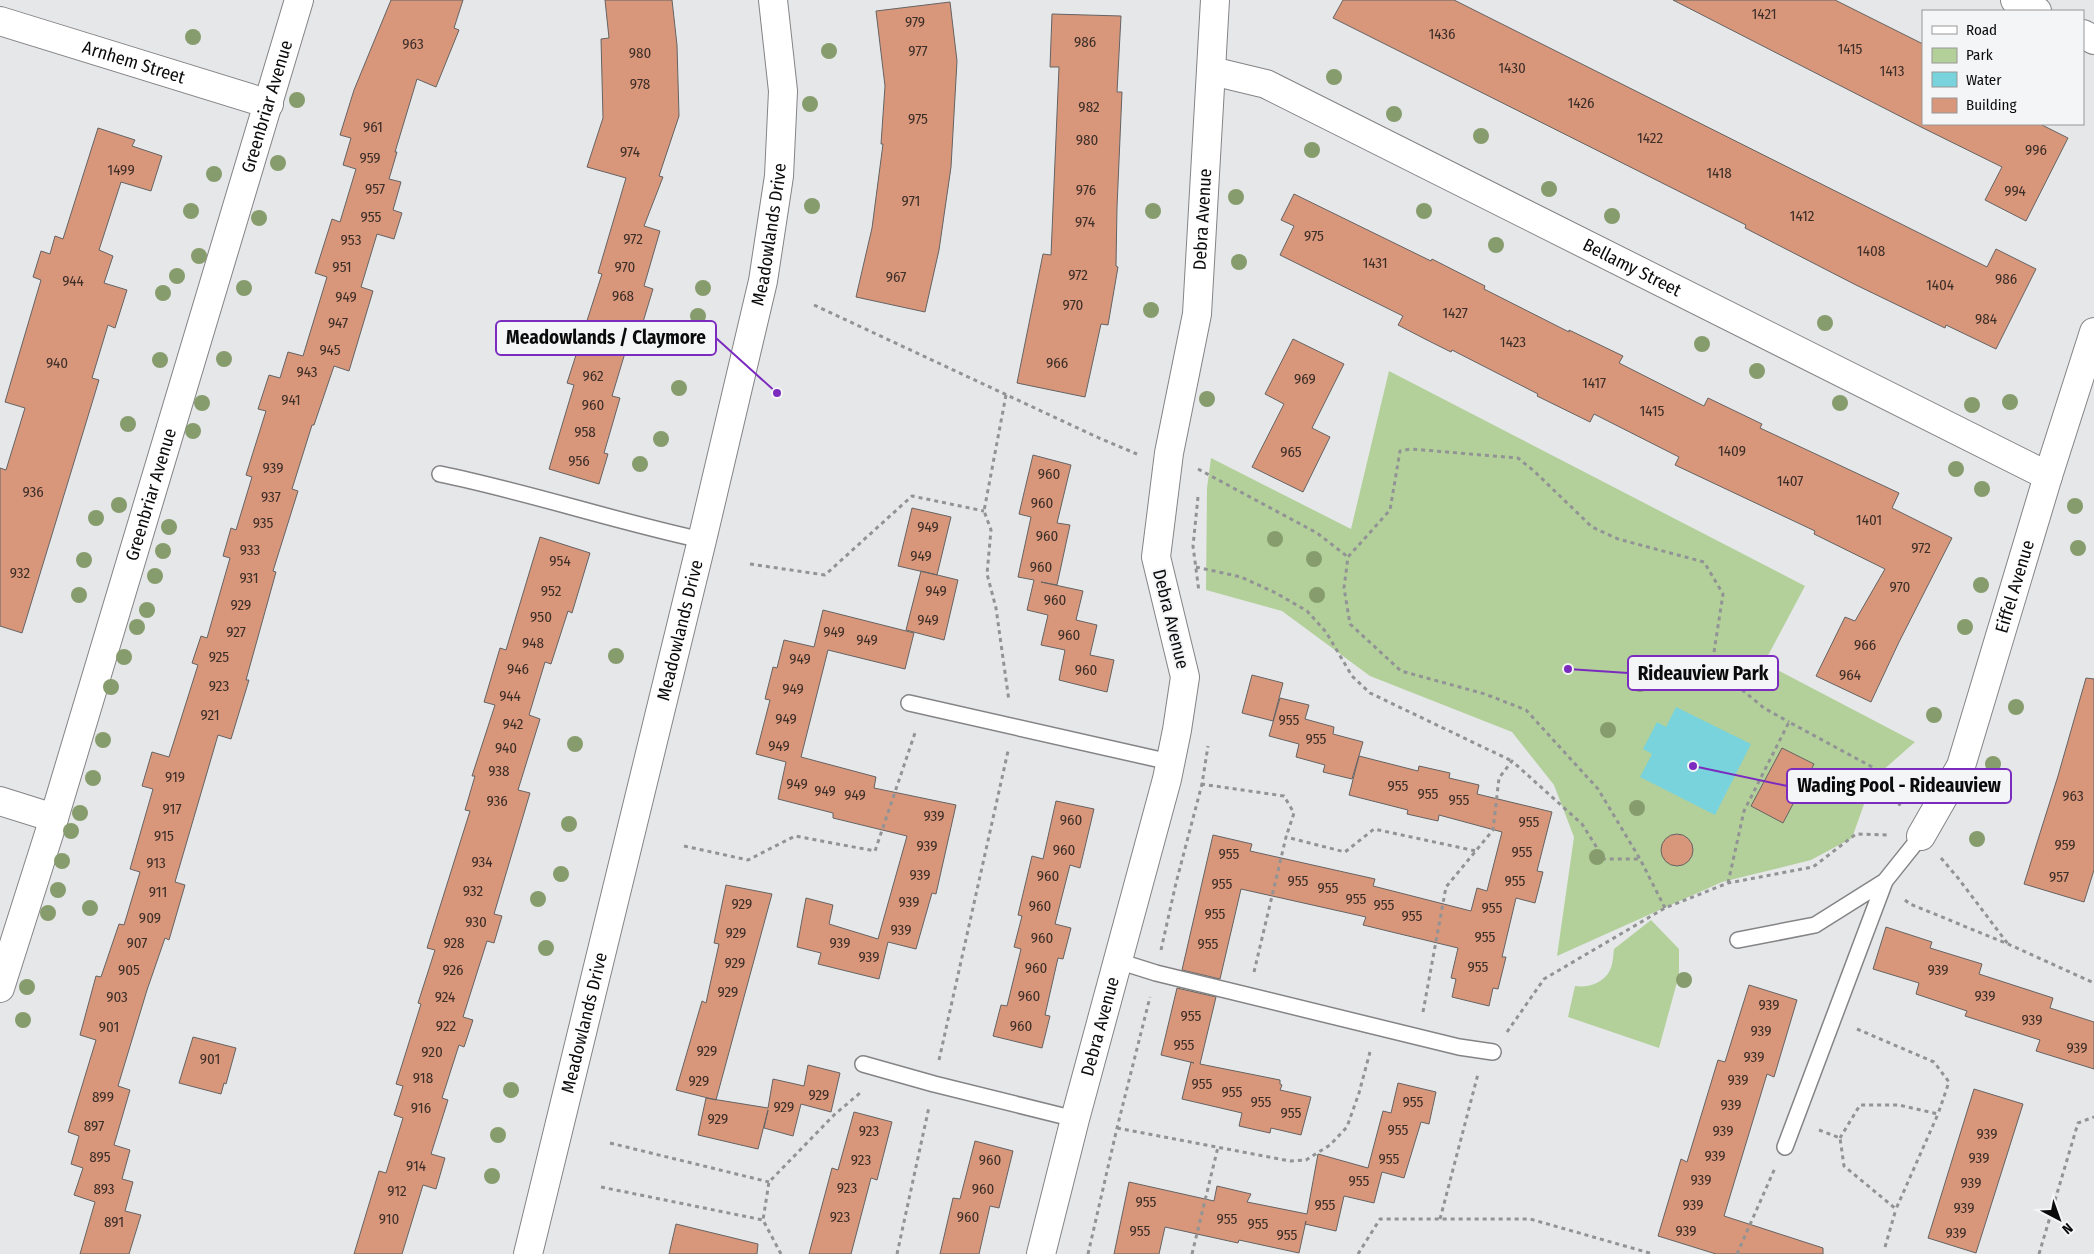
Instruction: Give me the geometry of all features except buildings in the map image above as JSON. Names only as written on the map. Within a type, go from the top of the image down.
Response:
[{"type":"street","name":"Greenbriar Avenue","points":[[0,988],[54,818],[299,0]]},
{"type":"street","name":"Meadowlands Drive","points":[[528,1254],[702,540],[763,281],[780,176],[783,91],[773,0]]},
{"type":"street","name":"Debra Avenue","points":[[1041,1254],[1168,770],[1177,730],[1185,677],[1156,557],[1168,460],[1197,314],[1215,0]]},
{"type":"street","points":[[2015,0],[2035,10]]},
{"type":"street","name":"Arnhem Street","points":[[0,21],[269,104]]},
{"type":"street","name":"Bellamy Street","points":[[1212,71],[1266,84],[2048,476]]},
{"type":"street","name":"Eiffel Avenue","points":[[1921,836],[1961,766],[2048,476],[2094,332]]},
{"type":"street","points":[[0,801],[54,818]]},
{"type":"lane","points":[[440,474],[488,484],[644,528],[702,540]]},
{"type":"lane","points":[[917,704],[1013,727],[1168,770]]},
{"type":"lane","points":[[1785,1147],[1885,881],[1921,836]]},
{"type":"lane","points":[[1738,940],[1815,925],[1885,881]]},
{"type":"lane","points":[[1118,961],[1156,973],[1248,996],[1459,1047],[1493,1052]]},
{"type":"lane","points":[[866,1065],[1075,1119]]},
{"type":"path","points":[[814,304],[1099,438],[1168,460],[1317,533],[1348,557]]},
{"type":"path","points":[[897,1254],[1013,727],[996,608],[987,574],[991,530],[984,511],[1006,395]]},
{"type":"path","points":[[1665,908],[1640,859],[1598,789],[1526,710],[1485,694],[1401,671],[1350,624],[1344,588],[1348,557],[1390,510],[1400,452],[1411,449],[1518,458],[1592,526],[1618,539],[1704,562],[1722,594],[1712,665],[1764,708],[1874,768],[1921,836],[1958,878],[2008,944]]},
{"type":"path","points":[[750,564],[825,575],[912,496],[984,511]]},
{"type":"path","points":[[1196,567],[1241,577],[1276,593],[1307,611],[1326,632],[1352,676],[1370,693],[1512,761],[1582,824],[1604,859],[1640,859]]},
{"type":"path","points":[[684,846],[748,860],[795,836],[875,851],[917,704]]},
{"type":"path","points":[[1728,883],[1744,811],[1789,722]]},
{"type":"path","points":[[1419,1037],[1446,887],[1493,830],[1499,778],[1512,761]]},
{"type":"path","points":[[1168,770],[1284,796],[1294,813],[1286,837],[1248,996]]},
{"type":"path","points":[[1286,837],[1345,852],[1374,829],[1476,851]]},
{"type":"path","points":[[1440,1219],[1479,1071],[1544,979],[1665,908],[1728,883],[1813,866],[1856,834],[1921,836]]},
{"type":"path","points":[[1885,881],[1910,904],[2008,944],[2094,983]]},
{"type":"path","points":[[1834,1018],[1888,1044],[1934,1062],[1949,1082],[1938,1114],[1896,1209],[1885,1247]]},
{"type":"path","points":[[1117,1128],[1290,1160],[1306,1160],[1330,1144],[1346,1127],[1359,1093],[1377,1027]]},
{"type":"path","points":[[781,1254],[763,1220],[769,1182],[834,1115],[860,1093],[866,1065]]},
{"type":"path","points":[[1896,1209],[1844,1166],[1840,1138],[1860,1105],[1899,1105],[1938,1114]]},
{"type":"path","points":[[2039,1254],[2078,1123],[2094,1117]]},
{"type":"path","points":[[1795,1120],[1840,1138]]},
{"type":"path","points":[[610,1144],[769,1182]]},
{"type":"path","points":[[1192,1254],[1218,1147]]},
{"type":"path","points":[[1737,1254],[1785,1147]]},
{"type":"path","points":[[601,1188],[763,1220]]},
{"type":"path","points":[[1358,1254],[1380,1219],[1530,1219],[1653,1254]]},
{"type":"green space","points":[[1389,371],[1805,586],[1764,663],[1915,742],[1873,779],[1852,838],[1811,860],[1722,882],[1557,956],[1574,837],[1554,785],[1512,732],[1370,676],[1282,611],[1206,590],[1207,488],[1211,458],[1351,529]]},
{"type":"green space","points":[[1651,920],[1679,949],[1679,975],[1659,1048],[1568,1017],[1575,986],[1595,984],[1604,978],[1611,968],[1614,949]]},
{"type":"water","points":[[1676,707],[1751,744],[1715,815],[1640,777],[1652,754],[1643,749],[1657,722],[1666,727]]},
{"type":"place","name":"Meadowlands / Claymore","points":[[777,393]]},
{"type":"place","name":"Rideauview Park","points":[[1568,669]]},
{"type":"place","name":"Wading Pool - Rideauview","points":[[1693,766]]}]
